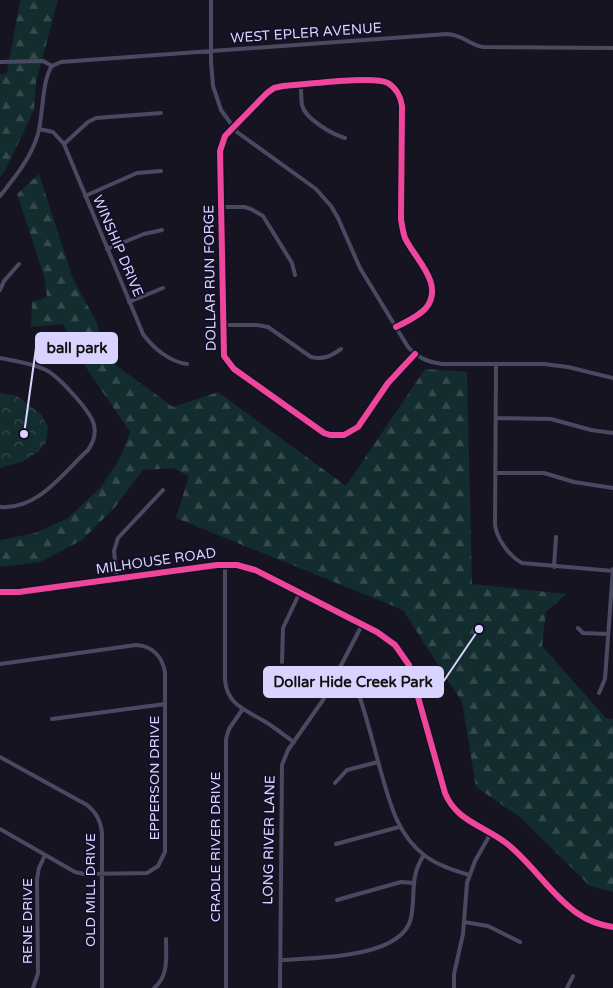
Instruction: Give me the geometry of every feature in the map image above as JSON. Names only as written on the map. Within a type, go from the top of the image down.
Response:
[{"type":"street","points":[[211,0],[215,94],[221,110],[237,132],[324,196],[338,218],[360,268],[415,354],[422,359],[436,364],[558,365],[613,378]]},
{"type":"street","name":"WEST EPLER AVENUE","points":[[0,62],[43,61],[52,66],[60,62],[447,34],[458,36],[479,47],[613,48]]},
{"type":"street","points":[[0,196],[26,161],[39,129],[48,75],[52,66]]},
{"type":"street","name":"DOLLAR RUN FORGE","points":[[396,327],[425,309],[431,296],[432,287],[430,279],[402,230],[402,106],[398,93],[393,87],[373,79],[283,86],[267,93],[225,136],[222,143],[222,326],[224,356],[234,370],[324,433],[344,435],[358,427],[388,383],[415,354]]},
{"type":"street","points":[[301,85],[302,104],[307,115],[336,135],[345,138]]},
{"type":"street","points":[[39,129],[53,132],[64,144],[88,122],[96,118],[161,113]]},
{"type":"street","name":"WINSHIP DRIVE","points":[[64,144],[142,332],[149,342],[176,363],[187,364]]},
{"type":"street","points":[[85,196],[137,173],[161,172]]},
{"type":"street","points":[[221,207],[244,207],[252,209],[263,216],[292,263],[295,275]]},
{"type":"street","points":[[107,249],[144,234],[162,230]]},
{"type":"street","points":[[0,290],[4,281],[19,264]]},
{"type":"street","points":[[129,302],[163,288]]},
{"type":"street","points":[[222,326],[263,325],[272,329],[310,357],[331,356],[341,349]]},
{"type":"street","points":[[0,358],[39,367],[54,375],[90,416],[95,430],[94,440],[89,449],[44,493],[24,504],[0,507]]},
{"type":"street","points":[[496,364],[496,530],[500,541],[522,563],[613,570],[605,679],[599,693]]},
{"type":"street","points":[[496,418],[551,419],[591,430],[613,433]]},
{"type":"street","points":[[496,473],[544,473],[574,482],[613,488]]},
{"type":"street","points":[[117,579],[114,553],[117,540],[163,490]]},
{"type":"street","points":[[554,566],[556,537]]},
{"type":"street","points":[[225,564],[225,682],[231,699],[242,710],[265,722],[294,742]]},
{"type":"street","name":"MILHOUSE ROAD","points":[[0,592],[19,592],[225,564],[244,566],[255,570],[362,625],[389,640],[405,658],[414,676],[445,793],[462,817],[514,850],[578,913],[596,923],[613,927]]},
{"type":"street","points":[[282,662],[283,628],[300,592]]},
{"type":"street","name":"LONG RIVER LANE","points":[[280,988],[280,775],[284,757],[323,700],[362,625]]},
{"type":"street","points":[[578,628],[583,633],[608,634]]},
{"type":"street","name":"EPPERSON DRIVE","points":[[0,664],[138,645],[153,651],[163,662],[165,672],[165,848],[163,857],[155,868],[147,873],[84,874],[75,872],[0,829]]},
{"type":"street","points":[[335,677],[352,686],[360,698],[393,813],[399,827],[424,855],[441,866],[469,875]]},
{"type":"street","points":[[52,719],[165,704]]},
{"type":"street","name":"CRADLE RIVER DRIVE","points":[[226,988],[226,742],[229,729],[242,710]]},
{"type":"street","name":"OLD MILL DRIVE","points":[[0,757],[85,804],[94,812],[99,820],[102,829],[102,988]]},
{"type":"street","points":[[335,783],[347,770],[378,762]]},
{"type":"street","points":[[336,844],[399,827]]},
{"type":"street","points":[[454,988],[454,974],[461,945],[469,875],[491,834]]},
{"type":"street","name":"RENE DRIVE","points":[[33,988],[38,973],[38,875],[45,854]]},
{"type":"street","points":[[280,960],[349,956],[394,940],[404,932],[410,920],[416,868],[424,855]]},
{"type":"street","points":[[336,900],[402,882],[413,883]]},
{"type":"street","points":[[464,922],[488,926],[520,942]]},
{"type":"street","points":[[154,988],[165,972],[166,939]]},
{"type":"street","points":[[567,988],[573,976]]},
{"type":"green space","points":[[20,0],[58,0],[36,82],[34,110],[6,169],[0,177],[0,74],[7,73]]},
{"type":"green space","points":[[39,174],[73,279],[97,323],[106,358],[173,407],[218,392],[346,486],[425,369],[467,372],[472,584],[566,594],[546,612],[542,646],[606,718],[613,719],[613,892],[590,886],[520,817],[476,787],[462,702],[403,610],[176,518],[189,476],[173,468],[143,470],[115,507],[82,540],[40,562],[0,567],[0,540],[35,533],[68,518],[101,487],[119,460],[130,432],[81,360],[63,324],[31,327],[32,302],[47,297],[44,276],[17,194]]},
{"type":"green space","points":[[0,393],[17,396],[41,414],[48,427],[46,442],[39,451],[22,462],[0,468]]},
{"type":"cycle path","points":[[396,327],[426,308],[431,299],[432,290],[426,272],[405,238],[402,227],[402,106],[396,90],[388,83],[368,80],[274,88],[225,136],[220,151],[224,356],[234,369],[324,433],[344,435],[358,427],[388,383],[415,354]]},
{"type":"cycle path","points":[[0,592],[19,592],[217,565],[237,565],[255,570],[377,632],[395,645],[409,665],[445,793],[456,810],[463,817],[506,843],[558,897],[577,913],[594,922],[613,927]]},
{"type":"place","name":"ball park","points":[[24,434]]},
{"type":"place","name":"Dollar Hide Creek Park","points":[[479,629]]}]
